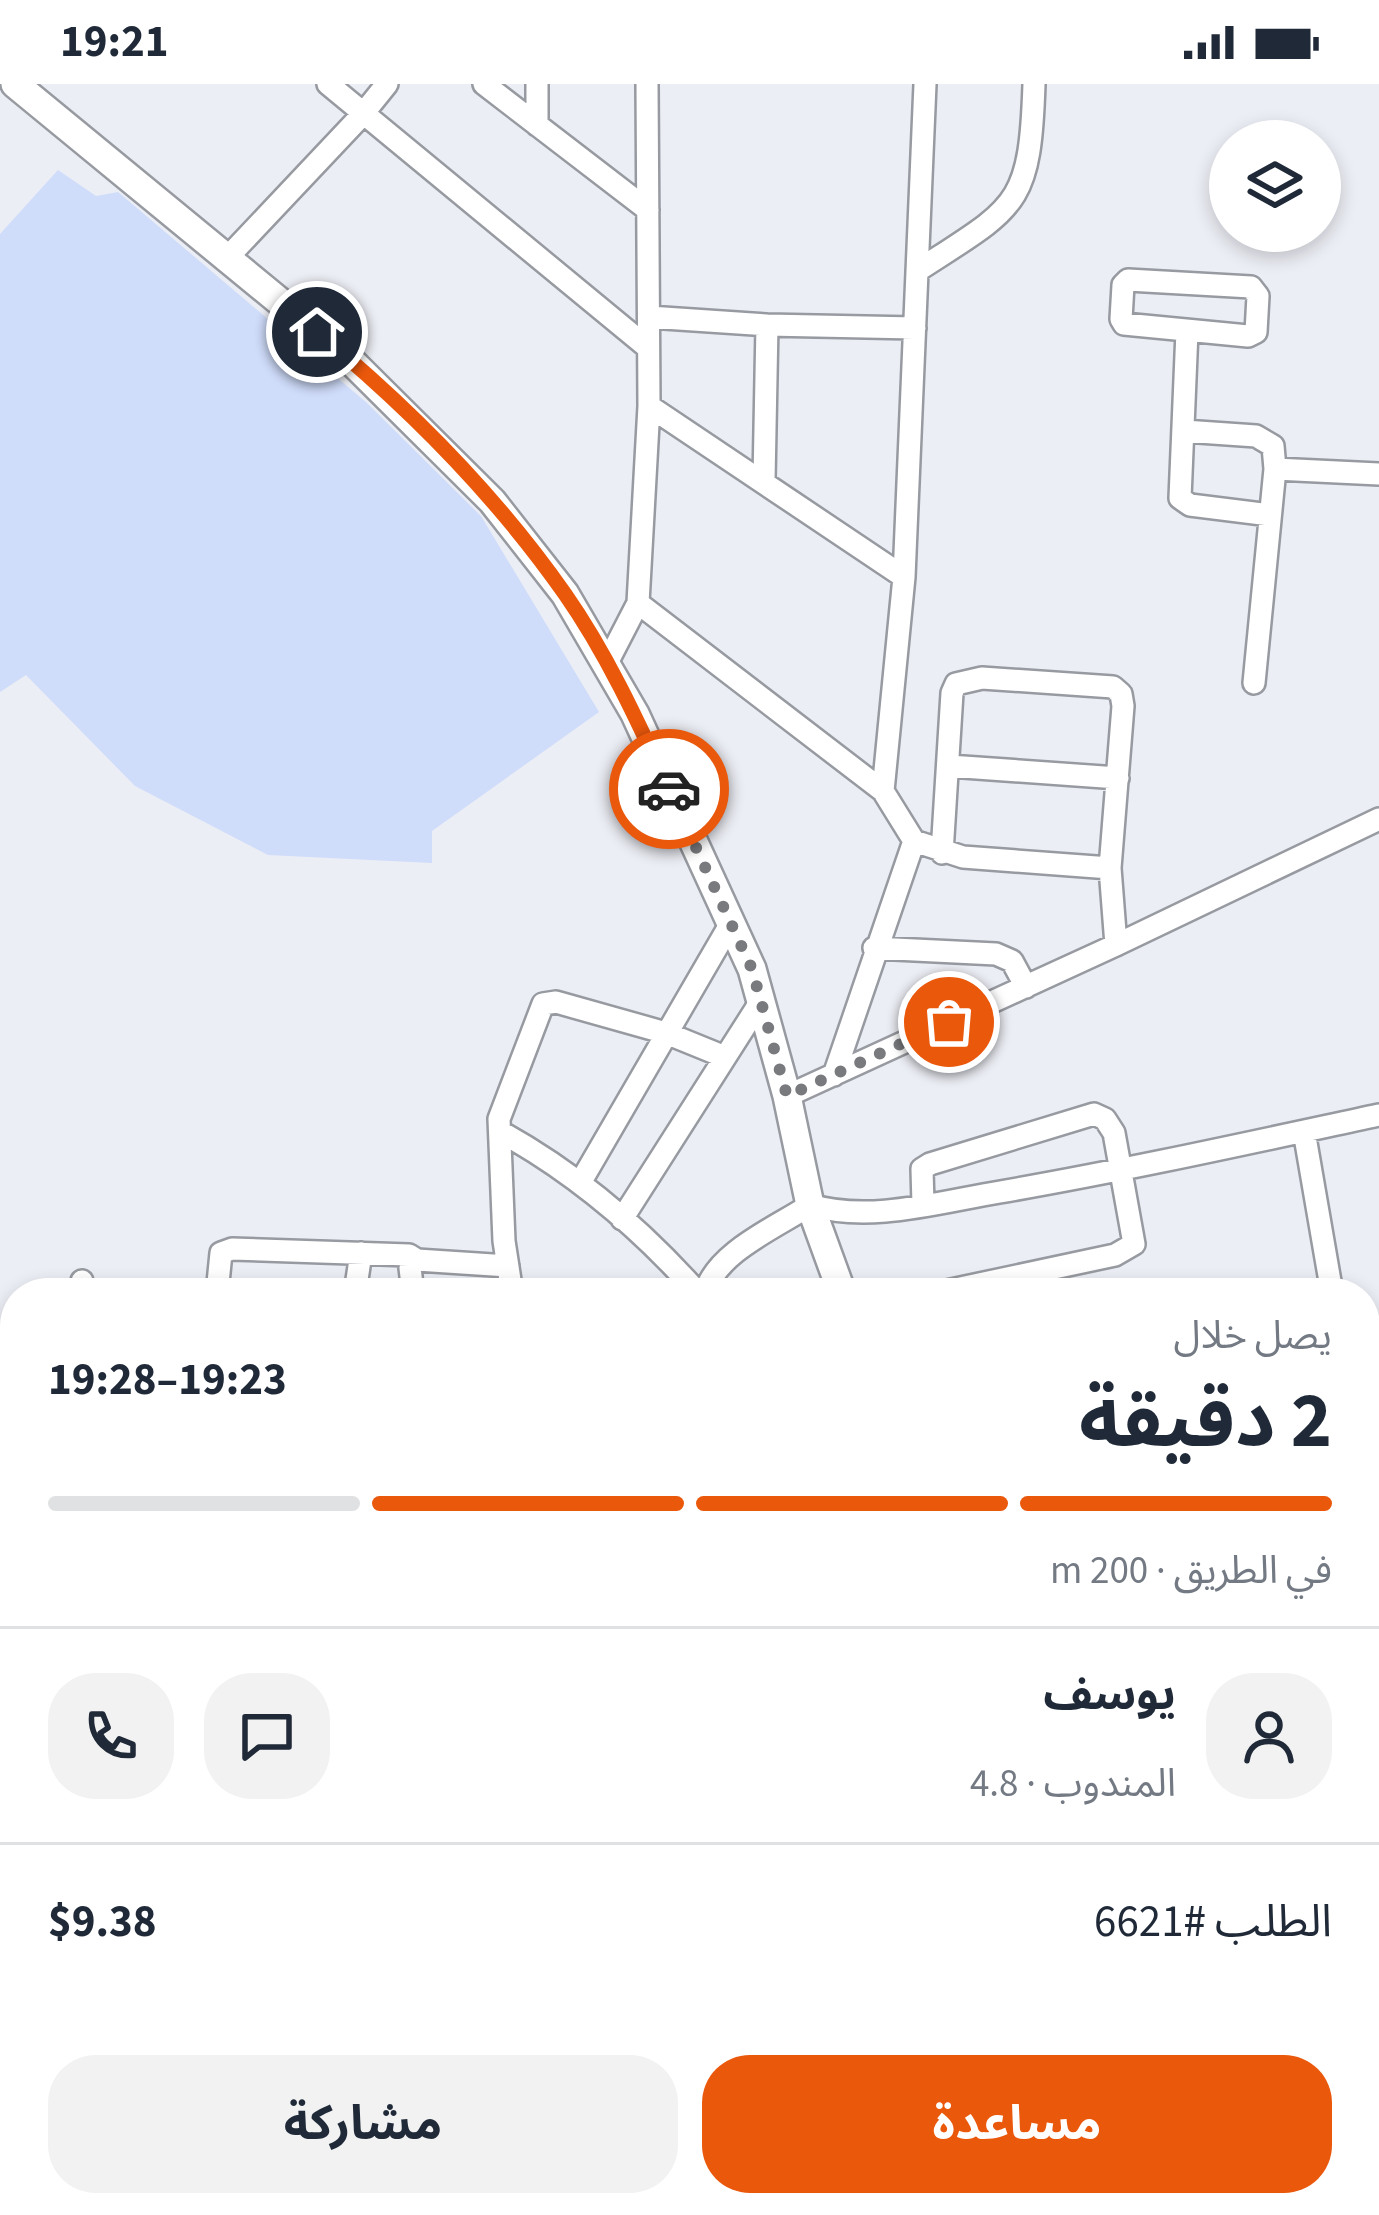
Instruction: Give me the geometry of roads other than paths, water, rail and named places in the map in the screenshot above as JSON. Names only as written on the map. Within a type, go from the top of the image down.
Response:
[{"type":"main road","points":[[14,84],[346,356],[492,501],[565,594],[635,714],[731,923],[761,1001],[810,1205],[837,1278]]},
{"type":"street","points":[[328,84],[647,347]]},
{"type":"street","points":[[228,257],[387,84]]},
{"type":"street","points":[[484,84],[648,210]]},
{"type":"street","points":[[536,125],[537,84]]},
{"type":"street","points":[[607,663],[638,603],[649,406],[647,84]]},
{"type":"street","points":[[883,791],[904,577],[925,84]]},
{"type":"street","points":[[917,271],[990,224],[1018,193],[1032,146],[1034,84]]},
{"type":"street","points":[[1124,281],[1251,287],[1256,291],[1256,332],[1248,336],[1187,331],[1124,324],[1124,281]]},
{"type":"street","points":[[649,317],[915,328]]},
{"type":"street","points":[[764,480],[766,325]]},
{"type":"street","points":[[1187,331],[1179,489],[1184,503],[1270,515]]},
{"type":"street","points":[[649,406],[904,577]]},
{"type":"street","points":[[1184,430],[1269,440],[1273,446],[1275,469],[1254,683]]},
{"type":"street","points":[[1275,469],[1379,474]]},
{"type":"street","points":[[638,603],[883,791],[914,841],[942,853],[1110,868]]},
{"type":"street","points":[[942,853],[956,684],[982,679],[1113,687],[1121,694],[1123,706],[1110,868],[1116,945]]},
{"type":"street","points":[[950,766],[1118,778]]},
{"type":"street","points":[[787,1096],[1379,819]]},
{"type":"street","points":[[834,1075],[914,841]]},
{"type":"street","points":[[580,1183],[731,923]]},
{"type":"street","points":[[874,948],[995,954],[1012,961],[1025,987]]},
{"type":"street","points":[[622,1219],[761,1001]]},
{"type":"street","points":[[510,1278],[499,1119],[543,1004],[556,1002],[666,1034],[725,1057]]},
{"type":"street","points":[[923,1205],[919,1178],[930,1164],[1094,1114],[1105,1119],[1124,1170],[1134,1244],[1126,1250],[1003,1278]]},
{"type":"street","points":[[711,1278],[728,1259],[810,1205],[838,1213],[923,1205],[1124,1170],[1379,1115]]},
{"type":"street","points":[[1304,1131],[1329,1278]]},
{"type":"street","points":[[501,1132],[580,1183],[687,1278]]},
{"type":"street","points":[[219,1278],[224,1250],[409,1255],[417,1260],[508,1266]]},
{"type":"street","points":[[358,1278],[362,1253]]},
{"type":"street","points":[[411,1278],[410,1268],[417,1260]]}]
